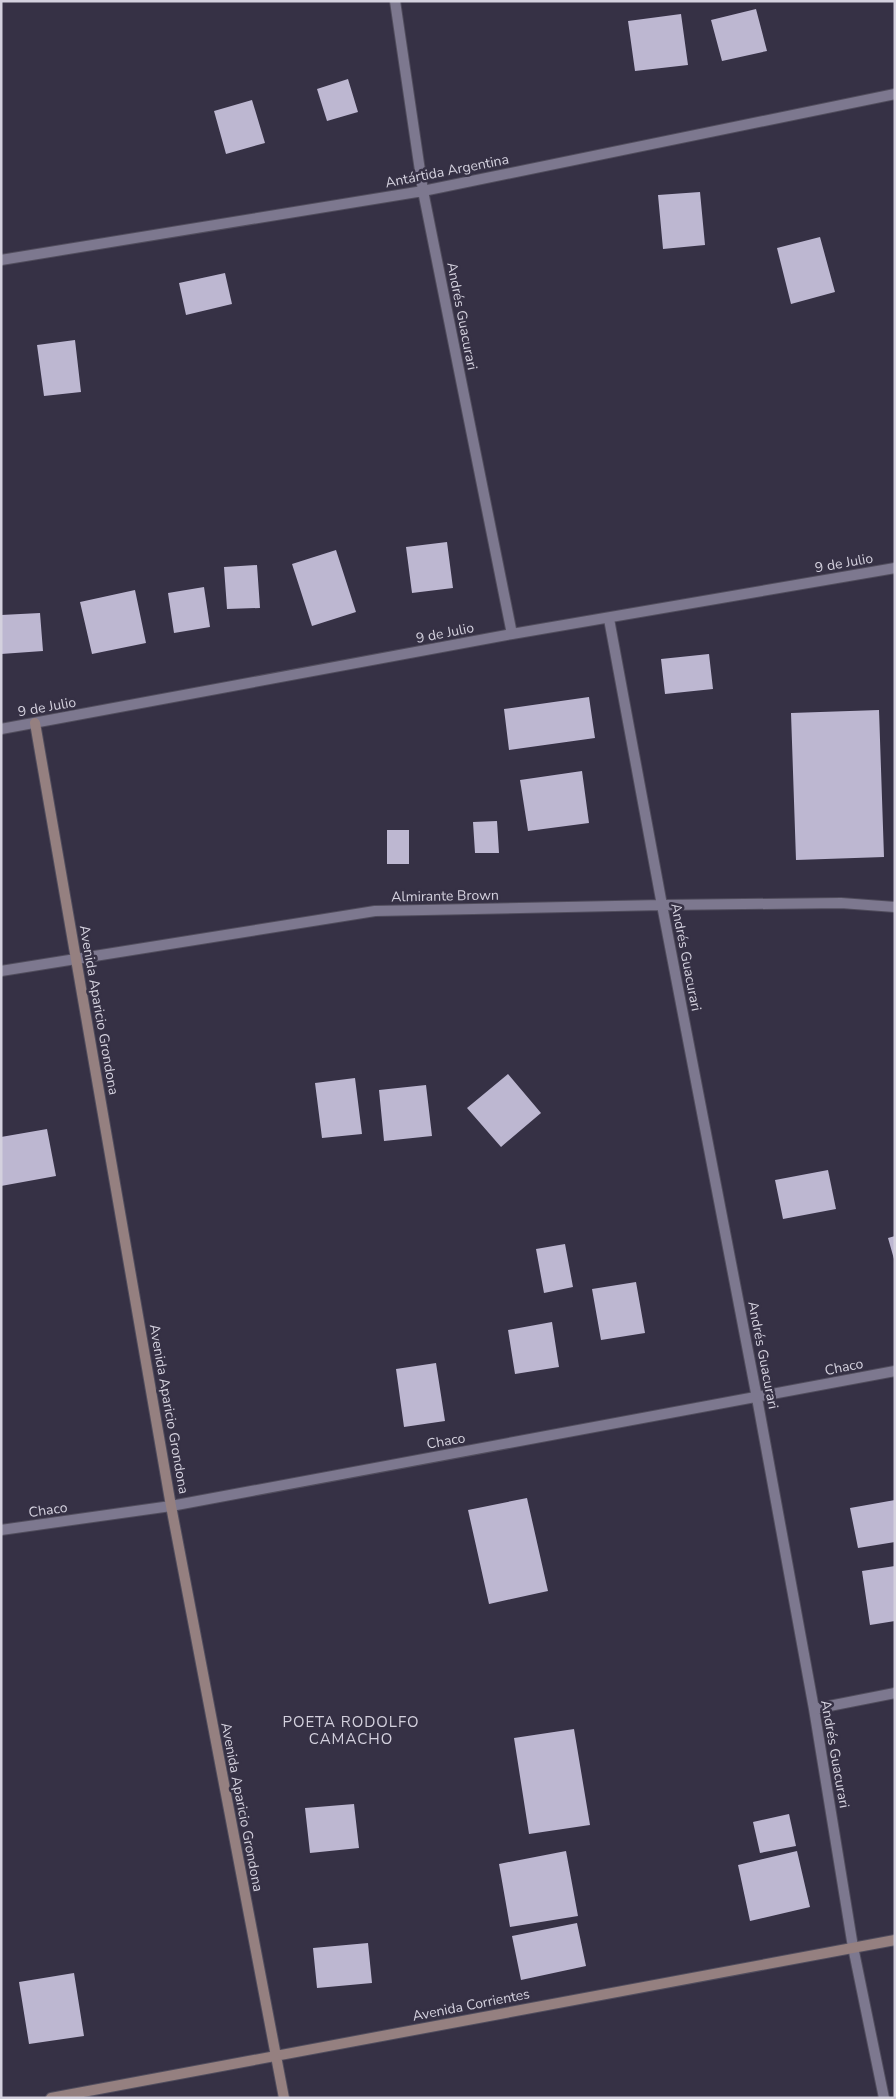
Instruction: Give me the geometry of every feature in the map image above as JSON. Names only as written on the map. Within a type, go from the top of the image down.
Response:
[{"type":"main road","name":"Avenida Aparicio Grondona","points":[[35,723],[171,1506],[284,2098]]},
{"type":"main road","name":"Avenida Corrientes","points":[[52,2098],[895,1940]]},
{"type":"street","name":"Andrés Guacurari","points":[[395,1],[423,191],[512,634]]},
{"type":"street","name":"Antártida Argentina","points":[[1,260],[423,191],[895,94]]},
{"type":"street","name":"9 de Julio","points":[[1,729],[512,634],[609,619],[895,568]]},
{"type":"street","name":"Andrés Guacurari","points":[[609,619],[757,1398],[814,1709],[853,1947],[884,2098]]},
{"type":"street","name":"Almirante Brown","points":[[1,971],[375,911],[841,903],[895,907]]},
{"type":"street","name":"Chaco","points":[[1,1530],[171,1506],[895,1371]]},
{"type":"street","points":[[814,1709],[895,1693]]},
{"type":"building","points":[[756,9],[767,51],[722,61],[711,20]]},
{"type":"building","points":[[681,14],[688,65],[635,71],[628,21]]},
{"type":"building","points":[[348,79],[358,112],[327,121],[317,89]]},
{"type":"building","points":[[252,100],[265,143],[226,154],[214,111]]},
{"type":"building","points":[[700,192],[705,245],[663,249],[658,195]]},
{"type":"building","points":[[820,237],[835,292],[791,304],[777,248]]},
{"type":"building","points":[[225,273],[232,304],[186,315],[179,283]]},
{"type":"building","points":[[75,340],[81,392],[44,396],[37,345]]},
{"type":"building","points":[[447,542],[453,588],[412,593],[406,547]]},
{"type":"building","points":[[336,550],[356,612],[312,626],[292,564]]},
{"type":"building","points":[[257,565],[260,608],[227,609],[224,567]]},
{"type":"building","points":[[204,587],[210,627],[174,633],[168,593]]},
{"type":"building","points":[[135,590],[146,643],[92,654],[80,602]]},
{"type":"building","points":[[40,613],[43,651],[1,654],[1,615]]},
{"type":"building","points":[[709,654],[713,689],[665,694],[661,659]]},
{"type":"building","points":[[589,697],[595,738],[509,750],[504,709]]},
{"type":"building","points":[[879,710],[884,857],[796,860],[791,713]]},
{"type":"building","points":[[582,771],[589,823],[528,831],[520,780]]},
{"type":"building","points":[[497,821],[499,853],[475,853],[473,822]]},
{"type":"building","points":[[387,830],[409,830],[409,864],[387,864]]},
{"type":"building","points":[[508,1074],[541,1113],[501,1147],[467,1108]]},
{"type":"building","points":[[355,1078],[362,1134],[322,1138],[315,1083]]},
{"type":"building","points":[[426,1085],[432,1136],[384,1141],[379,1090]]},
{"type":"building","points":[[47,1129],[56,1176],[1,1186],[1,1137]]},
{"type":"building","points":[[828,1170],[836,1209],[783,1219],[775,1180]]},
{"type":"building","points":[[895,1236],[895,1259],[894,1259],[888,1238]]},
{"type":"building","points":[[565,1244],[573,1287],[544,1293],[536,1249]]},
{"type":"building","points":[[636,1282],[645,1333],[601,1340],[592,1289]]},
{"type":"building","points":[[552,1322],[559,1367],[515,1374],[508,1330]]},
{"type":"building","points":[[436,1363],[445,1421],[404,1427],[396,1369]]},
{"type":"building","points":[[527,1498],[548,1591],[489,1604],[468,1510]]},
{"type":"building","points":[[895,1500],[895,1542],[858,1548],[850,1508]]},
{"type":"building","points":[[895,1566],[895,1621],[870,1625],[862,1571]]},
{"type":"building","points":[[574,1729],[590,1825],[529,1834],[514,1738]]},
{"type":"building","points":[[354,1804],[359,1848],[310,1853],[305,1808]]},
{"type":"building","points":[[789,1814],[796,1846],[760,1853],[753,1822]]},
{"type":"building","points":[[566,1851],[578,1916],[510,1927],[499,1864]]},
{"type":"building","points":[[797,1851],[810,1907],[750,1921],[738,1865]]},
{"type":"building","points":[[577,1923],[586,1966],[521,1980],[512,1936]]},
{"type":"building","points":[[368,1943],[372,1983],[317,1988],[313,1948]]},
{"type":"building","points":[[74,1973],[84,2036],[29,2044],[19,1982]]},
{"type":"district","name":"POETA RODOLFO CAMACHO","points":[[351,1730]]}]
